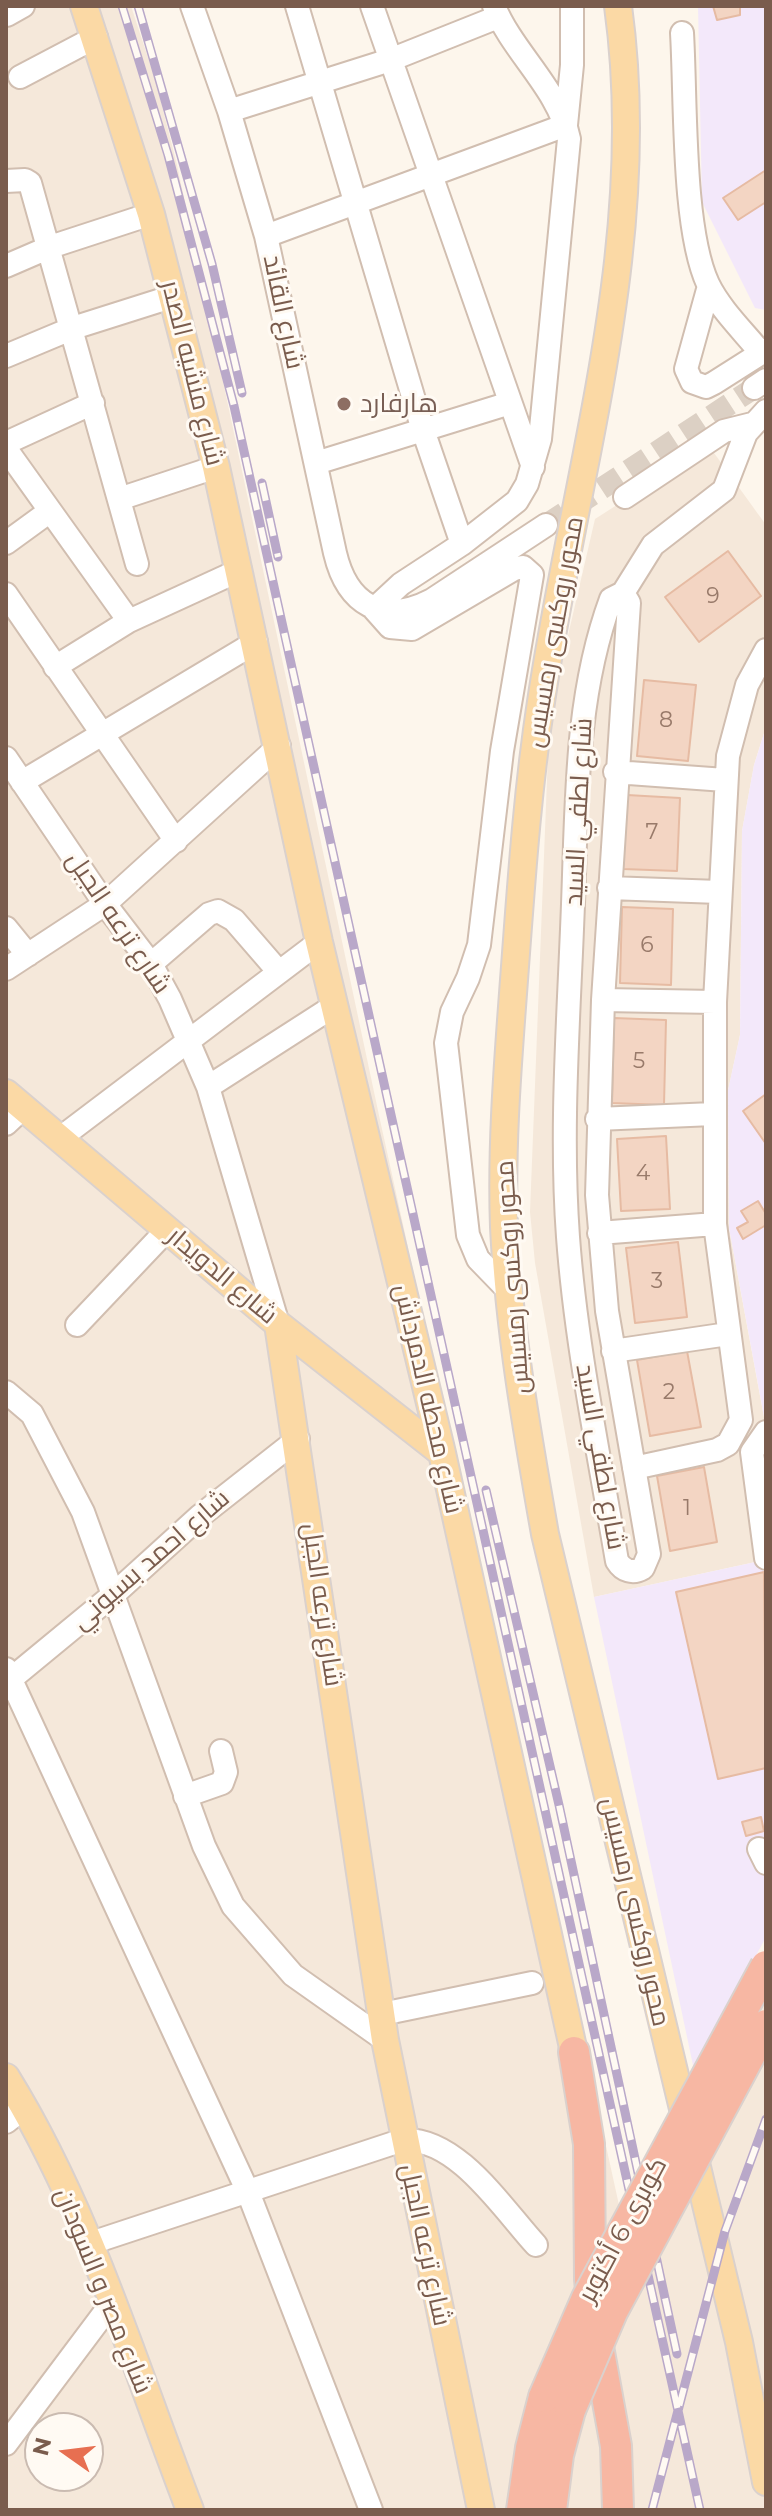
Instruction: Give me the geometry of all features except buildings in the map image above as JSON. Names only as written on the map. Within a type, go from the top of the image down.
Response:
[{"type":"highway","name":"كوبرى 6 أكتوبر","points":[[522,2510],[531,2448],[544,2397],[571,2331],[766,1966]]},
{"type":"highway","name":"كوبرى 6 أكتوبر","points":[[551,2510],[558,2455],[570,2410],[597,2344],[766,2025]]},
{"type":"highway","points":[[574,2052],[589,2144],[590,2268],[595,2330],[616,2446],[618,2510]]},
{"type":"main road","name":"شارع منشيه الصدر","points":[[84,6],[174,296],[279,746]]},
{"type":"main road","name":"محور روكسى رمسيس","points":[[618,6],[627,68],[624,226],[613,312],[557,608],[528,799],[503,1158],[509,1291],[524,1417],[545,1534],[739,2342],[766,2482]]},
{"type":"main road","name":"شارع محطه الدمرداش","points":[[279,746],[319,942],[442,1453],[574,2052]]},
{"type":"main road","name":"شارع الدويدار","points":[[12,1109],[59,1139],[278,1324],[442,1453]]},
{"type":"main road","name":"شارع ترعه الجبل","points":[[278,1324],[298,1439],[383,2027],[403,2140],[481,2510]]},
{"type":"main road","name":"شارع مصر و السودان","points":[[6,2077],[15,2115],[88,2244],[190,2510]]},
{"type":"street","name":"شارع القائد","points":[[192,6],[229,111],[266,236],[342,578],[356,597],[374,609],[390,627],[412,629],[514,569],[527,568],[532,575],[500,764],[479,945],[452,1012],[446,1043],[468,1235],[478,1259],[509,1291]]},
{"type":"street","points":[[297,6],[423,430],[462,544]]},
{"type":"street","points":[[372,6],[429,177],[533,467]]},
{"type":"street","points":[[374,609],[401,584],[462,544],[517,501],[533,467],[541,430],[569,154],[566,125],[572,65],[572,6]]},
{"type":"street","points":[[229,111],[390,60],[496,12],[566,125]]},
{"type":"street","points":[[682,33],[692,212],[700,262],[709,286],[763,351],[706,387],[692,382],[686,369],[709,286]]},
{"type":"street","points":[[20,77],[96,37]]},
{"type":"street","points":[[266,236],[566,125]]},
{"type":"street","points":[[8,183],[25,180],[30,183],[137,564]]},
{"type":"street","points":[[6,266],[50,247],[151,214]]},
{"type":"street","points":[[6,356],[73,328],[174,296]]},
{"type":"street","points":[[93,403],[6,446],[129,621]]},
{"type":"street","points":[[316,463],[510,403]]},
{"type":"street","points":[[625,497],[724,431],[759,417]]},
{"type":"street","name":"شارع لطفي السيد","points":[[623,593],[629,603],[615,772],[597,1119],[599,1233],[613,1351],[649,1554],[643,1568],[633,1571],[624,1569],[617,1561],[582,1356],[569,1249],[565,1159],[580,737],[597,641],[611,599],[623,593],[653,545],[724,490],[734,472],[741,442],[759,417]]},
{"type":"street","points":[[119,499],[216,467]]},
{"type":"street","points":[[6,543],[50,511]]},
{"type":"street","points":[[374,609],[401,611],[422,605],[546,525]]},
{"type":"street","points":[[55,667],[129,621],[240,570]]},
{"type":"street","points":[[6,594],[176,841]]},
{"type":"street","points":[[22,782],[256,642]]},
{"type":"street","points":[[634,1468],[717,1450],[728,1444],[737,1433],[741,1406],[728,1334],[715,1224],[713,1114],[719,892],[725,780],[739,708],[766,650]]},
{"type":"street","points":[[6,969],[105,904],[279,746]]},
{"type":"street","name":"شارع ترعه الجبل","points":[[6,758],[105,904],[151,964],[189,1038],[208,1087],[278,1324]]},
{"type":"street","points":[[615,772],[725,780]]},
{"type":"street","points":[[609,888],[719,892]]},
{"type":"street","points":[[151,964],[209,914],[218,911],[234,920],[279,972]]},
{"type":"street","points":[[6,928],[28,955]]},
{"type":"street","points":[[59,1139],[319,942]]},
{"type":"street","points":[[603,1000],[715,1002]]},
{"type":"street","points":[[208,1087],[334,1006]]},
{"type":"street","points":[[597,1119],[713,1114]]},
{"type":"street","points":[[599,1233],[715,1224]]},
{"type":"street","points":[[77,1325],[167,1230]]},
{"type":"street","points":[[613,1351],[728,1334]]},
{"type":"street","points":[[6,1392],[32,1414],[83,1512],[218,1879],[251,1931],[316,1994],[383,2027],[532,1983]]},
{"type":"street","points":[[766,1432],[755,1444],[752,1459],[766,1558]]},
{"type":"street","name":"شارع احمد بسيوني","points":[[8,1677],[114,1594],[200,1516],[298,1439]]},
{"type":"street","points":[[8,1677],[248,2192],[371,2510]]},
{"type":"street","points":[[185,1796],[222,1783],[226,1772],[221,1751]]},
{"type":"street","points":[[88,2244],[403,2140],[431,2143],[456,2157],[536,2245]]},
{"type":"street","points":[[6,2444],[111,2304]]},
{"type":"shaded area","points":[[6,6],[131,6],[156,82],[177,165],[380,1120],[619,2205],[608,2226],[633,2240],[766,1997],[766,2510],[6,2510]]},
{"type":"shaded area","points":[[698,6],[766,6],[766,310],[755,308],[702,202]]},
{"type":"shaded area","points":[[709,446],[766,525],[766,727],[754,765],[742,831],[740,1035],[728,1091],[729,1228],[765,1423],[760,1561],[594,1597],[535,1263],[530,1212],[548,754],[560,670],[595,519]]},
{"type":"shaded area","points":[[766,727],[766,1937],[694,2070],[594,1597],[760,1561],[746,1470],[765,1422],[729,1228],[728,1090],[740,1035],[742,831],[754,765]]},
{"type":"tunnel","points":[[546,525],[754,388]]},
{"type":"railway","points":[[122,6],[168,155],[234,406],[700,2510]]},
{"type":"railway","points":[[138,6],[212,264],[242,393]]},
{"type":"railway","points":[[262,483],[278,557]]},
{"type":"railway","points":[[486,1490],[559,1805],[677,2354]]},
{"type":"railway","points":[[652,2510],[725,2231],[766,2119]]},
{"type":"place","name":"هارفارد","points":[[344,404]]}]
